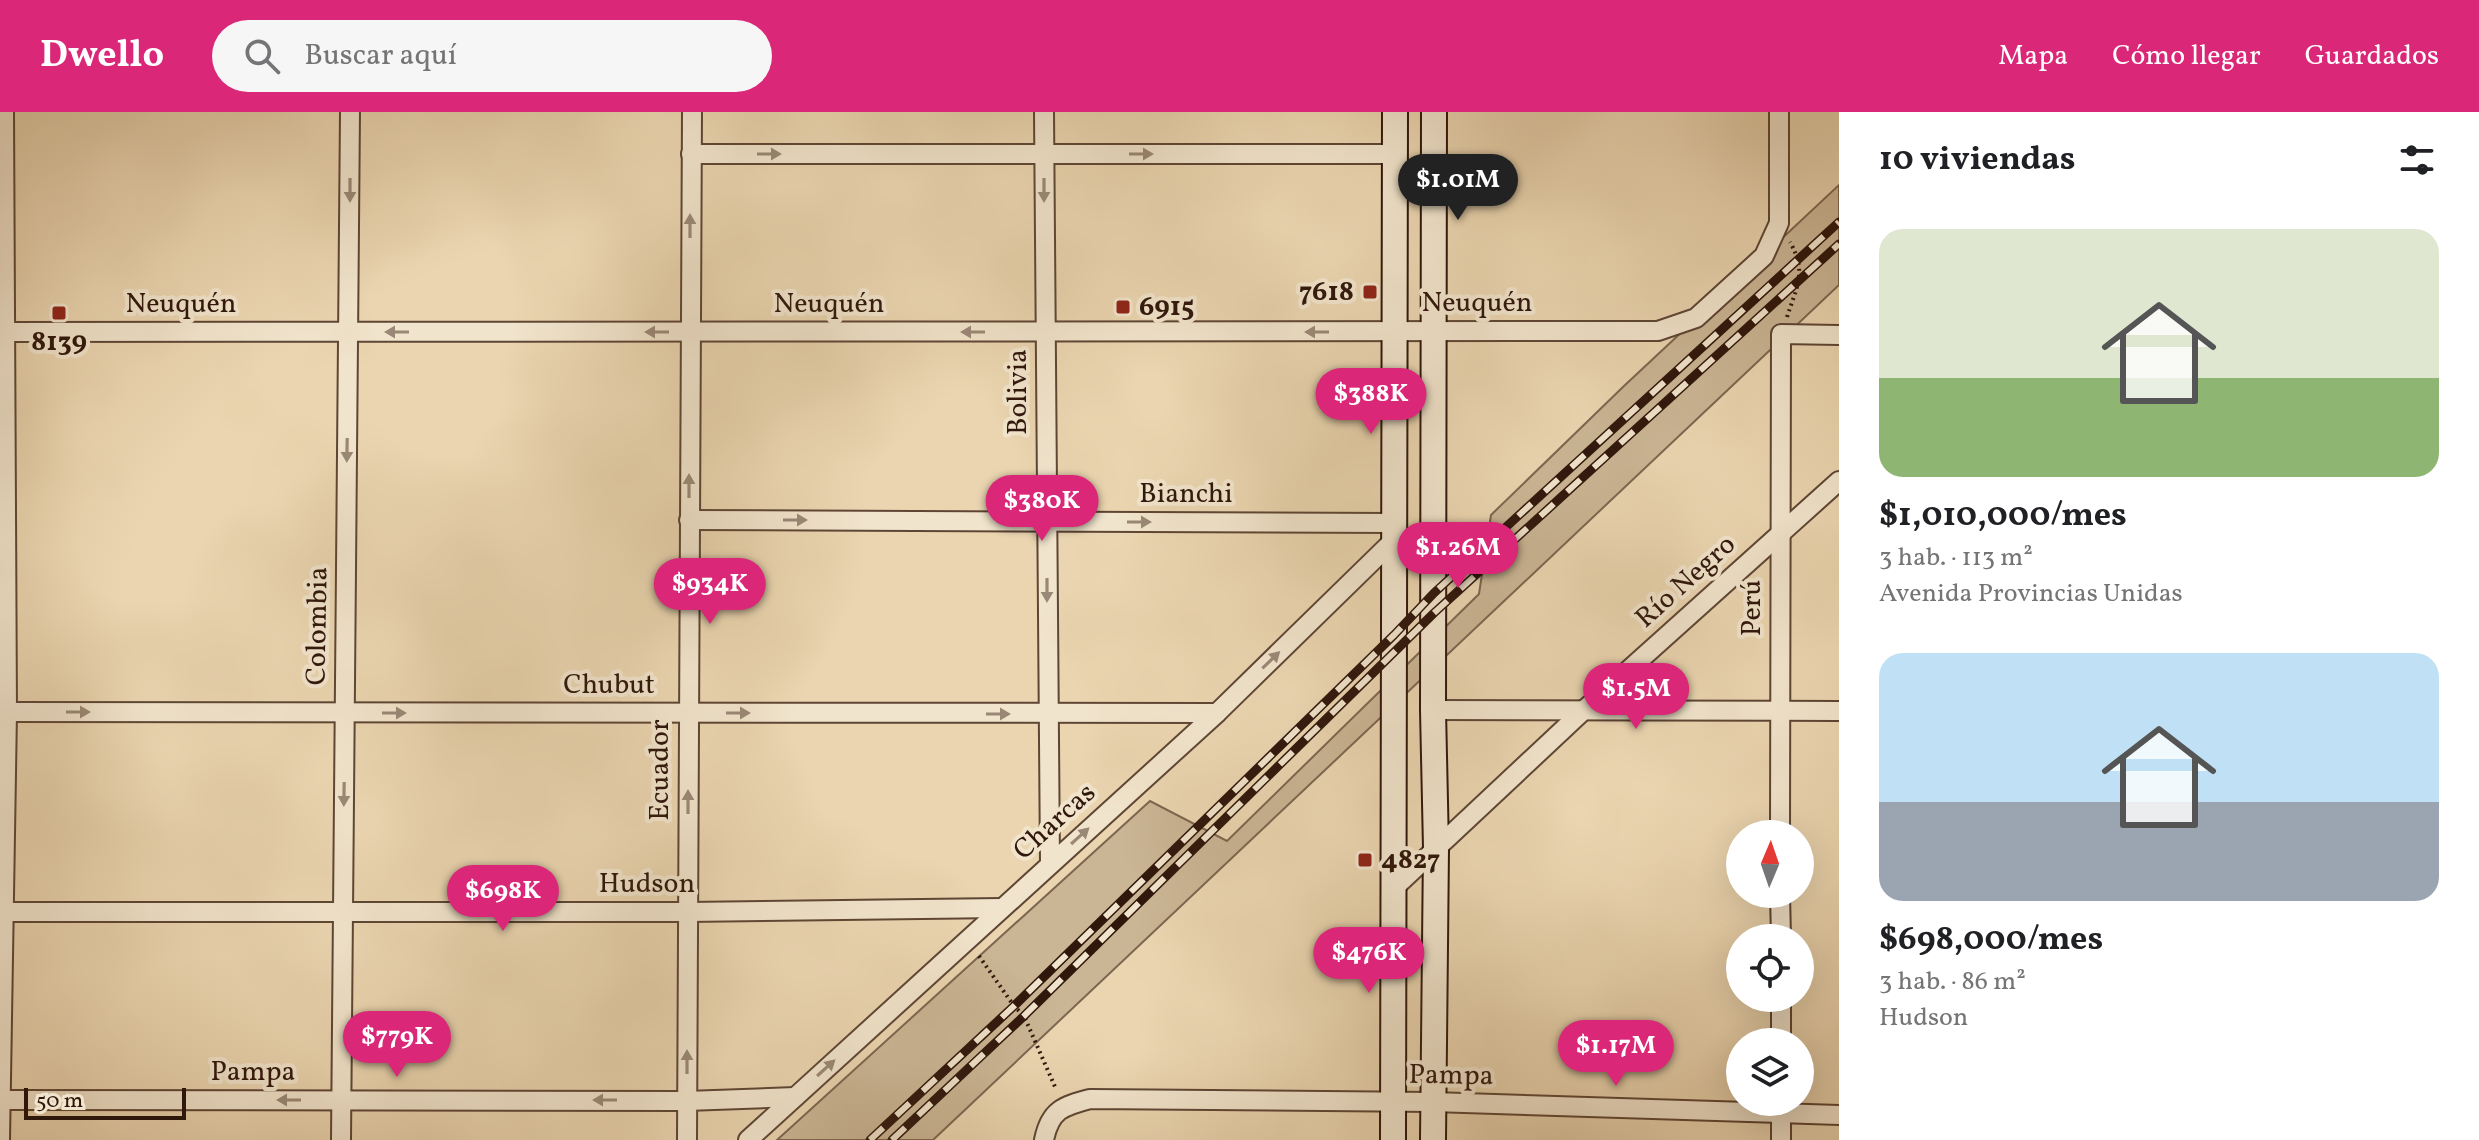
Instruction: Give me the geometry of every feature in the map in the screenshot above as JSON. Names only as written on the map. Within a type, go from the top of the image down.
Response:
[{"type":"main road","points":[[1393,1140],[1395,112]]},
{"type":"main road","points":[[1433,1140],[1436,848],[1433,710],[1434,112]]},
{"type":"street","points":[[0,1140],[4,912],[4,112]]},
{"type":"street","name":"Colombia","points":[[341,1140],[350,112]]},
{"type":"street","name":"Ecuador","points":[[687,1140],[692,112]]},
{"type":"street","name":"Bolivia","points":[[1044,112],[1050,864]]},
{"type":"street","points":[[1779,112],[1779,223]]},
{"type":"street","points":[[691,154],[1395,154]]},
{"type":"street","name":"Neuquén","points":[[3,332],[1658,331],[1696,318],[1764,256],[1779,223]]},
{"type":"street","points":[[1781,334],[1839,335]]},
{"type":"street","name":"Perú","points":[[1780,820],[1781,334]]},
{"type":"street","name":"Río Negro","points":[[1394,888],[1584,710],[1839,481]]},
{"type":"street","name":"Bianchi","points":[[689,520],[1047,522],[1394,532]]},
{"type":"street","name":"Charcas","points":[[748,1140],[1217,713],[1394,532]]},
{"type":"street","points":[[1433,710],[1839,711]]},
{"type":"street","name":"Chubut","points":[[3,712],[1217,713]]},
{"type":"street","name":"Hudson","points":[[4,912],[687,912],[1002,908]]},
{"type":"street","name":"Pampa","points":[[1,1100],[686,1101],[795,1097]]},
{"type":"street","name":"Pampa","points":[[1063,1106],[1090,1099],[1726,1107]]},
{"type":"street","points":[[1044,1140],[1047,1124],[1063,1106]]},
{"type":"street","name":"Pampa","points":[[1814,1112],[1839,1115]]},
{"type":"street","points":[[1781,1116],[1781,1140]]},
{"type":"path","points":[[1779,223],[1799,259],[1799,281],[1781,334]]},
{"type":"path","points":[[967,939],[1024,1016],[1063,1106]]},
{"type":"shaded area","points":[[1839,185],[1839,285],[933,1140],[777,1140],[1150,801],[1227,841],[1479,594],[1491,515]]},
{"type":"railway","points":[[870,1140],[1014,1006],[1434,593],[1839,222]]},
{"type":"railway","points":[[892,1140],[1024,1016],[1434,613],[1839,244]]},
{"type":"place","name":"7618","points":[[1370,292]]},
{"type":"place","name":"6915","points":[[1123,307]]},
{"type":"place","name":"8139","points":[[59,313]]},
{"type":"place","name":"4827","points":[[1365,860]]}]
